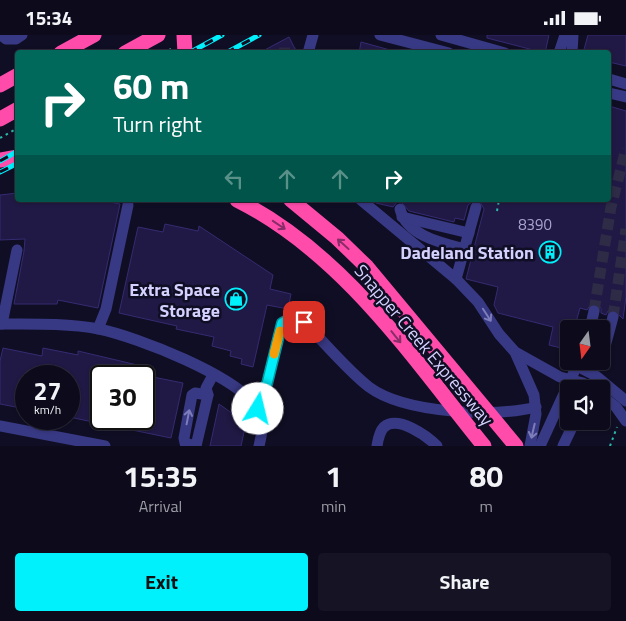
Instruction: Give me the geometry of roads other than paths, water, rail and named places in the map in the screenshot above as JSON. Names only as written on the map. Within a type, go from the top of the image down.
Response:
[{"type":"highway","points":[[66,50],[94,35]]},
{"type":"highway","points":[[130,50],[158,35]]},
{"type":"highway","points":[[0,119],[15,111]]},
{"type":"highway","points":[[0,160],[15,158]]},
{"type":"highway","name":"Snapper Creek Expressway","points":[[240,202],[292,233],[340,273],[369,304],[484,446]]},
{"type":"highway","name":"Snapper Creek Expressway","points":[[293,202],[367,267],[516,446]]},
{"type":"street","points":[[1,35],[6,39],[16,39],[22,35]]},
{"type":"street","points":[[309,50],[313,35]]},
{"type":"street","points":[[380,35],[439,50]]},
{"type":"street","points":[[441,35],[494,50]]},
{"type":"street","points":[[560,50],[565,35]]},
{"type":"street","points":[[572,50],[573,35]]},
{"type":"street","points":[[611,80],[626,84]]},
{"type":"street","points":[[611,93],[626,97]]},
{"type":"street","points":[[363,202],[456,279],[478,301],[499,334],[515,352],[529,379],[536,407],[530,446]]},
{"type":"street","points":[[98,329],[106,309],[128,205]]},
{"type":"street","points":[[456,279],[476,207]]},
{"type":"street","points":[[401,213],[467,241],[412,228],[401,213]]},
{"type":"street","points":[[17,250],[1,324],[56,325],[98,329],[159,348],[213,375],[252,401],[262,421],[259,446]]},
{"type":"street","points":[[592,320],[594,311]]},
{"type":"street","points":[[610,328],[613,317]]},
{"type":"street","points":[[252,401],[267,384],[282,323],[291,318],[304,322],[369,387],[392,398],[418,405],[475,414],[536,407]]},
{"type":"street","points":[[515,352],[560,377],[572,380],[576,370]]},
{"type":"street","points":[[196,446],[185,443],[184,438],[192,395],[195,393],[208,395],[206,388],[213,375]]},
{"type":"street","points":[[610,394],[626,401]]},
{"type":"street","points":[[610,401],[625,419]]},
{"type":"street","points":[[540,446],[560,405]]},
{"type":"street","points":[[0,425],[105,446]]},
{"type":"street","points":[[377,446],[380,432],[385,426],[391,425],[417,429],[437,446]]},
{"type":"street","points":[[562,446],[570,430]]},
{"type":"tunnel","points":[[594,311],[611,207],[626,149]]},
{"type":"tunnel","points":[[613,317],[626,229]]},
{"type":"railway","points":[[194,50],[222,35]]},
{"type":"railway","points":[[232,50],[259,35]]},
{"type":"railway","points":[[0,161],[15,153]]},
{"type":"railway","points":[[0,172],[15,164]]},
{"type":"place","name":"Dadeland Station","points":[[550,252]]},
{"type":"place","name":"Extra Space Storage","points":[[236,299]]}]
